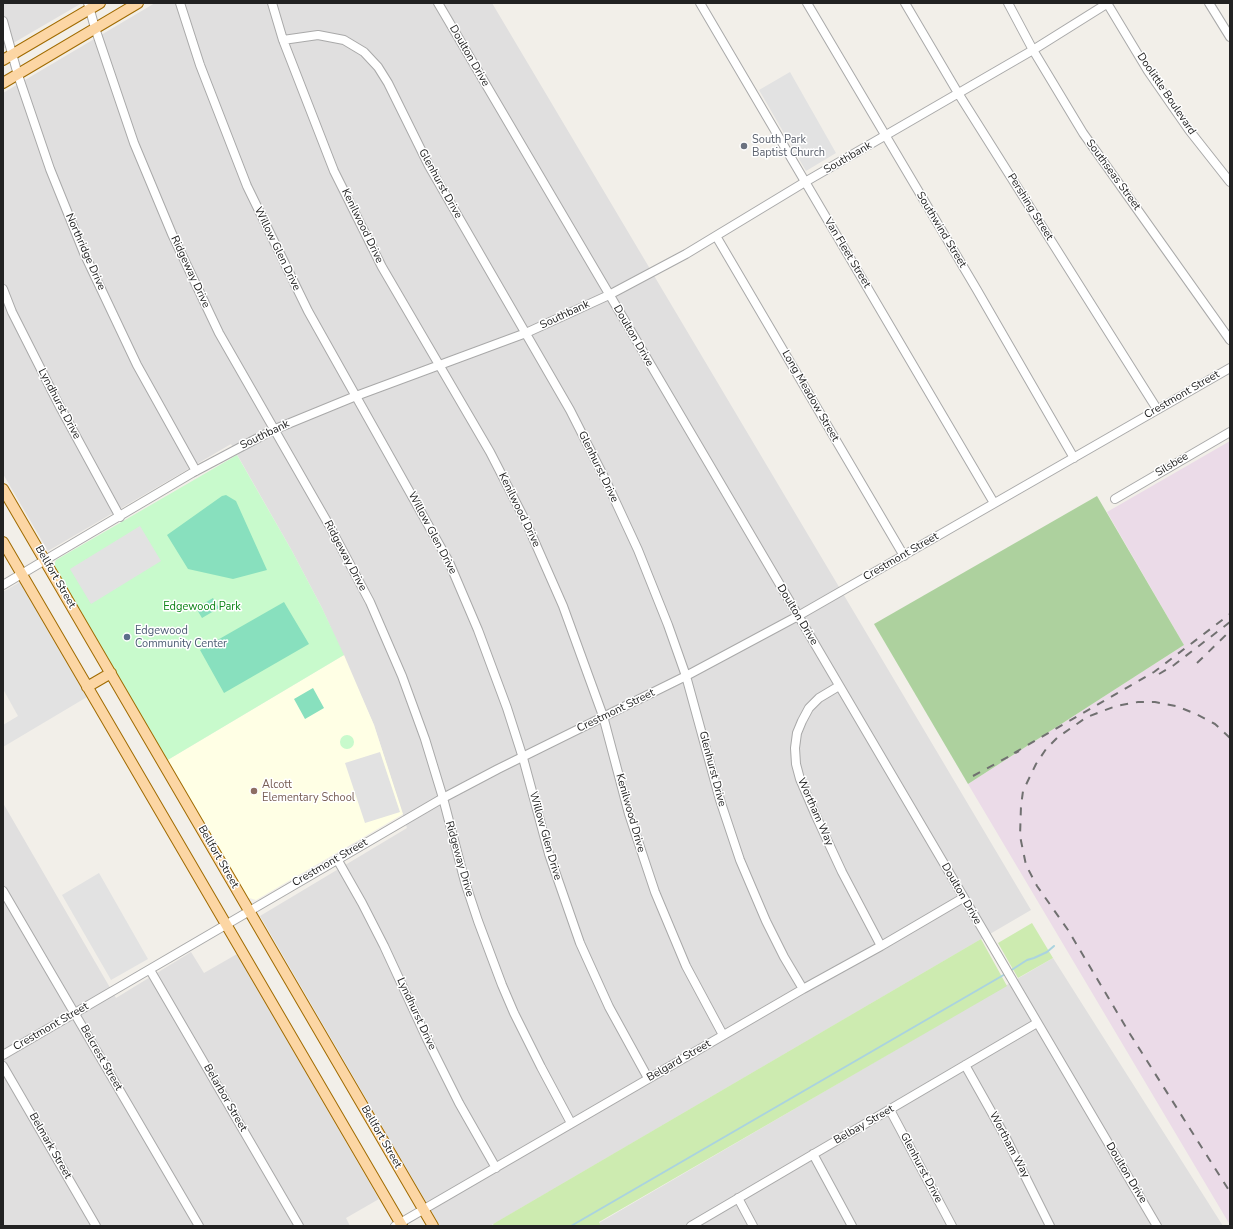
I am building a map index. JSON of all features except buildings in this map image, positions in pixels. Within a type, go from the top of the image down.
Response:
[{"type":"main road","points":[[8,57],[89,6],[100,3]]},
{"type":"main road","points":[[3,83],[138,3]]},
{"type":"main road","name":"Bellfort Street","points":[[3,489],[46,560],[433,1226]]},
{"type":"main road","points":[[3,542],[227,925],[399,1225]]},
{"type":"main road","points":[[87,686],[111,673]]},
{"type":"street","name":"Willow Glen Drive","points":[[180,3],[200,65],[247,186],[308,311],[449,562],[507,708],[523,758],[549,854],[580,943],[609,1007],[648,1078]]},
{"type":"street","name":"Kenilwood Drive","points":[[272,3],[283,40],[334,170],[382,266],[438,365],[490,452],[526,522],[563,606],[603,716],[630,814],[655,892],[686,966],[723,1035]]},
{"type":"street","name":"Doulton Drive","points":[[438,3],[1157,1226]]},
{"type":"street","name":"Van Fleet Street","points":[[700,3],[994,503]]},
{"type":"street","name":"Southwind Street","points":[[808,3],[1074,458]]},
{"type":"street","name":"Pershing Street","points":[[905,3],[958,93],[1158,409]]},
{"type":"street","name":"Southseas Street","points":[[1008,3],[1033,50],[1083,133],[1230,340]]},
{"type":"street","name":"Southbank","points":[[3,585],[196,471],[274,430],[356,396],[526,333],[609,295],[686,254],[805,182],[1033,50],[1107,3]]},
{"type":"street","name":"Doolittle Boulevard","points":[[1107,3],[1148,71],[1189,130],[1230,182]]},
{"type":"street","points":[[1209,3],[1230,37]]},
{"type":"street","name":"Ridgeway Drive","points":[[89,6],[134,144],[172,234],[219,333],[329,525],[370,602],[402,676],[425,739],[443,798],[465,882],[502,985],[527,1039],[571,1123]]},
{"type":"street","name":"Northridge Drive","points":[[3,21],[8,57],[18,75],[50,169],[84,253],[137,365],[196,471]]},
{"type":"street","name":"Glenhurst Drive","points":[[283,40],[318,35],[344,40],[364,52],[378,67],[388,83],[429,166],[570,410],[606,481],[638,550],[668,625],[686,676],[720,800],[737,854],[766,921],[784,957],[803,988]]},
{"type":"street","name":"Long Meadow Street","points":[[716,236],[904,556]]},
{"type":"street","name":"Lyndhurst Drive","points":[[3,289],[12,312],[56,398],[120,517]]},
{"type":"street","name":"Crestmont Street","points":[[3,1055],[443,798],[603,716],[686,676],[798,616],[1230,368]]},
{"type":"street","name":"Silsbee","points":[[1115,499],[1230,432]]},
{"type":"street","name":"Wortham Way","points":[[839,686],[819,698],[809,708],[797,733],[794,748],[796,764],[800,779],[842,872],[881,946]]},
{"type":"street","name":"Lyndhurst Drive","points":[[337,859],[384,946],[455,1096],[496,1168]]},
{"type":"street","name":"Belcrest Street","points":[[3,891],[199,1226]]},
{"type":"street","name":"Belgard Street","points":[[399,1225],[423,1209],[496,1168],[803,988],[881,946],[963,898]]},
{"type":"street","name":"Belarbor Street","points":[[150,970],[299,1226]]},
{"type":"street","name":"Belbay Street","points":[[691,1226],[1037,1023]]},
{"type":"street","name":"Wortham Way","points":[[965,1065],[1006,1138],[1050,1226]]},
{"type":"street","name":"Belmark Street","points":[[3,1066],[96,1226]]},
{"type":"street","name":"Glenhurst Drive","points":[[890,1110],[952,1226]]},
{"type":"street","points":[[813,1154],[852,1226]]},
{"type":"street","points":[[738,1198],[753,1226]]},
{"type":"shaded area","points":[[3,3],[82,3],[3,49]]},
{"type":"shaded area","points":[[155,3],[492,3],[1031,910],[490,1226],[440,1226],[260,916],[407,828],[374,725],[322,608],[292,551],[231,444],[48,551],[3,474],[3,93]]},
{"type":"shaded area","points":[[790,72],[836,153],[806,171],[759,90]]},
{"type":"shaded area","points":[[1230,441],[1230,1225],[968,784],[1184,645],[1107,512]]},
{"type":"shaded area","points":[[140,526],[161,561],[91,604],[70,569]]},
{"type":"shaded area","points":[[20,582],[87,697],[3,747],[3,725],[18,716],[3,689],[3,592]]},
{"type":"shaded area","points":[[344,655],[374,725],[403,814],[256,900],[246,897],[166,761]]},
{"type":"shaded area","points":[[380,752],[400,812],[365,823],[345,763]]},
{"type":"shaded area","points":[[3,803],[116,998],[191,952],[204,973],[237,954],[379,1199],[346,1218],[350,1226],[3,1226]]},
{"type":"shaded area","points":[[99,873],[148,959],[111,980],[62,895]]},
{"type":"shaded area","points":[[1053,958],[1223,1226],[601,1226],[599,1223]]},
{"type":"green space","name":"Edgewood Park","points":[[237,455],[292,551],[322,608],[344,655],[166,761],[54,565],[56,560]]},
{"type":"green space","points":[[226,495],[236,501],[267,570],[233,579],[188,569],[167,535],[222,496]]},
{"type":"green space","points":[[1097,496],[1184,645],[968,784],[874,624]]},
{"type":"green space","points":[[213,598],[219,608],[202,618],[196,608]]},
{"type":"green space","points":[[284,602],[309,644],[224,693],[200,650]]},
{"type":"green space","points":[[313,688],[324,708],[305,719],[294,699]]},
{"type":"green space","points":[[344,735],[350,735],[354,739],[354,745],[350,749],[344,749],[340,745],[340,739]]},
{"type":"green space","points":[[1032,923],[1053,958],[1018,978],[998,943]]},
{"type":"green space","points":[[981,939],[1007,986],[599,1222],[601,1226],[494,1226],[493,1224]]},
{"type":"waterway","points":[[1010,971],[1027,960],[1047,952],[1054,946]]},
{"type":"waterway","points":[[571,1226],[1007,973]]},
{"type":"railway","points":[[1014,753],[1154,672],[1230,614]]},
{"type":"railway","points":[[1159,674],[1174,665],[1230,622]]},
{"type":"railway","points":[[1197,663],[1230,631]]},
{"type":"railway","points":[[1230,738],[1215,724],[1196,714],[1176,706],[1155,702],[1138,702],[1116,706],[1087,717],[1058,737],[1046,749],[1036,764],[1023,791],[1020,836],[1026,865],[1037,886],[1068,930],[1130,1034],[1230,1192]]},
{"type":"railway","points":[[973,776],[1019,751]]},
{"type":"place","name":"South Park Baptist Church","points":[[744,146]]},
{"type":"place","name":"Edgewood Community Center","points":[[127,637]]},
{"type":"place","name":"Alcott Elementary School","points":[[254,791]]}]
